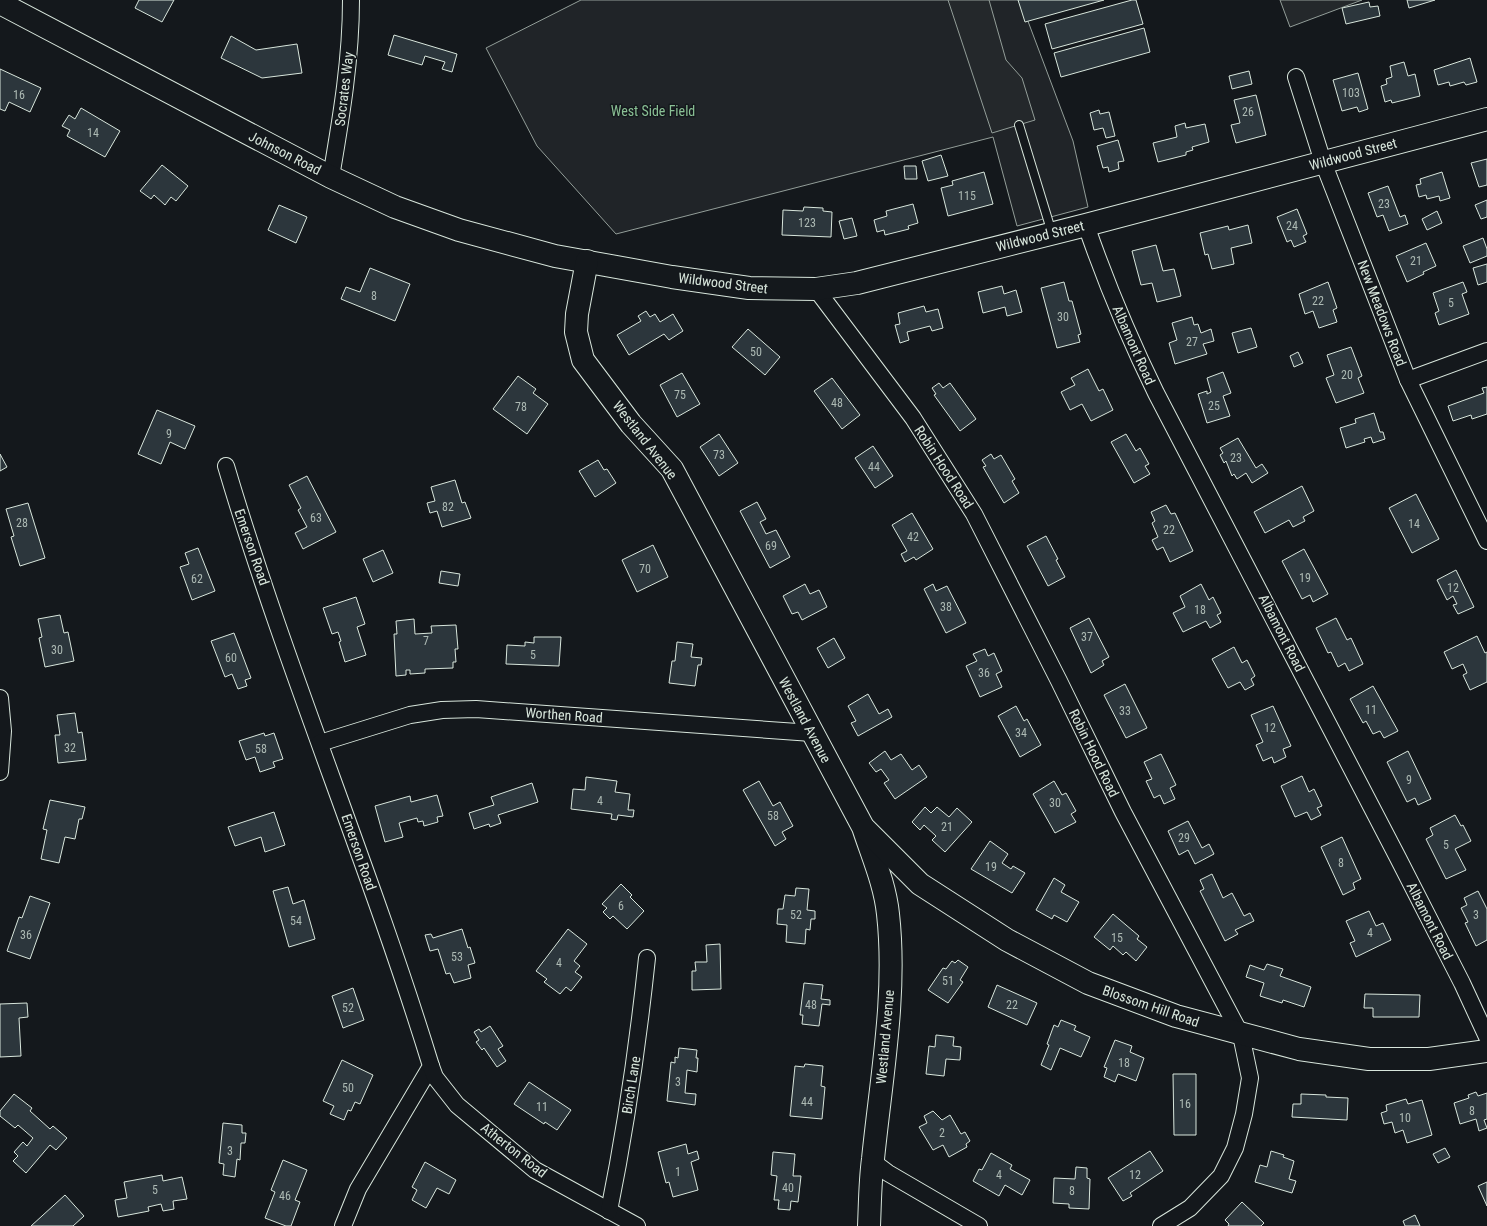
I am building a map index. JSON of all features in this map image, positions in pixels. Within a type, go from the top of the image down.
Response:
[{"type":"street","name":"Socrates Way","points":[[331,177],[346,79],[351,34],[350,0]]},
{"type":"street","name":"Johnson Road","points":[[0,3],[331,177],[395,206],[459,230],[555,256],[587,261]]},
{"type":"street","name":"New Meadows Road","points":[[1296,77],[1323,162],[1408,380],[1487,541]]},
{"type":"street","name":"Wildwood Street","points":[[587,261],[749,288],[816,289],[857,283],[1052,234],[1487,120]]},
{"type":"street","name":"Albamont Road","points":[[1086,225],[1105,280],[1128,337],[1462,983],[1487,1037]]},
{"type":"street","name":"Westland Avenue","points":[[587,261],[577,314],[576,332],[584,360],[631,424],[672,469],[863,826],[881,880],[888,913],[890,964],[886,1044],[872,1161],[869,1226]]},
{"type":"street","name":"Robin Hood Road","points":[[816,289],[913,418],[974,514],[1060,681],[1123,812],[1241,1035],[1250,1078],[1244,1114],[1235,1148],[1221,1176],[1190,1208],[1161,1226]]},
{"type":"street","points":[[1408,380],[1487,351]]},
{"type":"street","name":"Emerson Road","points":[[226,466],[277,622],[410,998],[431,1066]]},
{"type":"street","points":[[0,698],[3,731],[0,772]]},
{"type":"street","name":"Worthen Road","points":[[320,743],[410,715],[442,710],[476,709],[812,733]]},
{"type":"street","name":"Blossom Hill Road","points":[[863,826],[920,884],[1007,940],[1088,983],[1176,1016],[1241,1035],[1299,1049],[1369,1059],[1429,1059],[1487,1051]]},
{"type":"street","name":"Birch Lane","points":[[609,1211],[623,1142],[630,1086],[638,1040],[647,958]]},
{"type":"street","points":[[343,1226],[358,1189],[431,1066]]},
{"type":"street","name":"Atherton Road","points":[[431,1066],[434,1077],[457,1105],[535,1170],[637,1226]]},
{"type":"street","points":[[872,1161],[888,1173],[979,1226]]},
{"type":"lane","points":[[1019,125],[1052,234]]},
{"type":"green space","name":"West Side Field","points":[[581,0],[1020,0],[1073,141],[1088,207],[1017,226],[993,137],[616,234],[537,146],[486,48]]},
{"type":"shaded area","points":[[948,0],[989,0],[1006,60],[1022,78],[1035,120],[992,133]]},
{"type":"shaded area","points":[[1280,0],[1362,0],[1290,27]]},
{"type":"building","points":[[139,0],[174,0],[162,22],[135,8]]},
{"type":"building","points":[[1018,0],[1104,0],[1025,22]]},
{"type":"building","points":[[1136,0],[1143,24],[1052,49],[1045,24]]},
{"type":"building","points":[[1407,0],[1435,0],[1409,8]]},
{"type":"building","points":[[1369,2],[1370,7],[1378,6],[1380,16],[1346,24],[1342,8]]},
{"type":"building","points":[[1144,28],[1150,52],[1061,77],[1054,53]]},
{"type":"building","points":[[394,35],[457,54],[452,72],[442,69],[445,62],[425,56],[422,65],[388,55]]},
{"type":"building","points":[[231,36],[256,50],[297,44],[302,73],[262,78],[221,58]]},
{"type":"building","points":[[1470,58],[1477,82],[1466,85],[1464,82],[1450,86],[1449,82],[1438,85],[1434,70]]},
{"type":"building","points":[[1404,62],[1408,76],[1415,74],[1420,96],[1392,103],[1391,100],[1385,102],[1381,86],[1387,84],[1386,79],[1392,77],[1390,66]]},
{"type":"building","points":[[0,69],[41,88],[30,112],[9,102],[5,111],[0,109]]},
{"type":"building","points":[[1249,71],[1252,84],[1232,89],[1229,76]]},
{"type":"building","points":[[1358,73],[1368,109],[1359,112],[1357,107],[1342,111],[1333,80]]},
{"type":"building","points":[[1256,95],[1266,135],[1236,143],[1231,125],[1240,123],[1234,100]]},
{"type":"building","points":[[81,108],[120,131],[105,157],[67,136],[70,130],[62,126],[69,115],[75,119]]},
{"type":"building","points":[[1099,110],[1100,114],[1109,112],[1115,136],[1106,138],[1103,128],[1094,130],[1090,113]]},
{"type":"building","points":[[1185,123],[1186,128],[1205,124],[1209,142],[1192,147],[1193,150],[1186,152],[1186,155],[1158,162],[1153,143],[1177,137],[1175,126]]},
{"type":"building","points":[[1118,140],[1124,161],[1118,162],[1119,169],[1109,172],[1108,167],[1103,168],[1097,146]]},
{"type":"building","points":[[941,155],[948,176],[928,181],[922,161]]},
{"type":"building","points":[[1487,159],[1487,185],[1479,187],[1471,163]]},
{"type":"building","points":[[162,165],[188,186],[176,201],[171,197],[165,205],[154,195],[151,199],[140,191]]},
{"type":"building","points":[[904,166],[916,166],[917,179],[905,179]]},
{"type":"building","points":[[984,172],[993,204],[948,216],[941,188],[953,185],[952,181]]},
{"type":"building","points":[[1442,172],[1450,198],[1440,201],[1439,196],[1427,199],[1426,195],[1419,197],[1416,185],[1421,184],[1420,179]]},
{"type":"building","points":[[1388,186],[1400,217],[1405,215],[1408,224],[1389,231],[1383,215],[1377,217],[1368,193]]},
{"type":"building","points":[[1487,200],[1487,217],[1481,219],[1475,205]]},
{"type":"building","points":[[913,204],[918,223],[908,226],[909,229],[885,235],[884,230],[877,232],[874,220],[887,216],[886,211]]},
{"type":"building","points":[[279,205],[307,217],[296,243],[268,230]]},
{"type":"building","points":[[804,207],[823,208],[823,211],[832,212],[831,237],[782,235],[783,210],[803,211]]},
{"type":"building","points":[[1297,209],[1307,234],[1303,236],[1306,242],[1294,247],[1291,240],[1287,242],[1277,217]]},
{"type":"building","points":[[1437,211],[1442,223],[1427,230],[1422,219]]},
{"type":"building","points":[[852,218],[857,236],[844,239],[839,221]]},
{"type":"building","points":[[1248,225],[1252,243],[1231,248],[1234,264],[1212,269],[1208,254],[1205,255],[1200,233],[1228,226],[1229,230]]},
{"type":"building","points":[[1483,238],[1487,249],[1487,256],[1470,263],[1463,246]]},
{"type":"building","points":[[1426,243],[1436,266],[1423,272],[1424,274],[1407,282],[1396,256]]},
{"type":"building","points":[[1156,245],[1163,271],[1174,269],[1181,296],[1157,302],[1152,283],[1141,285],[1132,251]]},
{"type":"building","points":[[1487,264],[1487,282],[1478,285],[1473,268]]},
{"type":"building","points":[[370,268],[410,284],[395,321],[341,299],[346,287],[360,292]]},
{"type":"building","points":[[1064,282],[1069,301],[1072,301],[1081,334],[1078,335],[1080,342],[1057,348],[1041,288]]},
{"type":"building","points":[[1328,282],[1337,308],[1333,310],[1337,322],[1319,328],[1313,311],[1305,314],[1299,294]]},
{"type":"building","points":[[1463,282],[1467,292],[1462,294],[1469,314],[1439,325],[1435,313],[1439,311],[1433,293]]},
{"type":"building","points":[[1002,286],[1004,294],[1016,290],[1022,312],[1007,316],[1005,307],[983,313],[978,292]]},
{"type":"building","points":[[924,306],[926,312],[938,309],[943,328],[932,331],[930,326],[907,332],[909,340],[900,343],[895,325],[900,324],[898,313]]},
{"type":"building","points":[[646,311],[650,317],[655,314],[660,322],[673,314],[683,331],[669,340],[664,334],[629,355],[617,335],[641,321],[638,316]]},
{"type":"building","points":[[1192,317],[1194,325],[1198,324],[1201,333],[1211,329],[1214,341],[1203,344],[1207,354],[1175,364],[1169,343],[1177,340],[1172,323]]},
{"type":"building","points":[[1251,328],[1257,347],[1238,353],[1232,333]]},
{"type":"building","points":[[748,329],[780,357],[765,375],[732,347]]},
{"type":"building","points":[[1351,347],[1362,376],[1358,378],[1364,393],[1336,403],[1326,378],[1334,375],[1327,355]]},
{"type":"building","points":[[1298,352],[1303,363],[1294,367],[1290,356]]},
{"type":"building","points":[[1088,369],[1099,391],[1103,389],[1113,410],[1091,421],[1082,404],[1070,410],[1061,392],[1075,385],[1071,378]]},
{"type":"building","points":[[1223,372],[1231,393],[1223,396],[1230,416],[1207,423],[1198,394],[1207,391],[1207,394],[1211,392],[1207,378]]},
{"type":"building","points":[[682,373],[700,404],[677,417],[660,385]]},
{"type":"building","points":[[518,376],[536,389],[533,393],[548,404],[527,434],[493,409]]},
{"type":"building","points":[[832,378],[860,415],[842,429],[814,391]]},
{"type":"building","points":[[939,383],[943,388],[950,383],[976,419],[960,431],[934,395],[936,394],[932,388]]},
{"type":"building","points":[[1487,387],[1487,414],[1472,419],[1471,415],[1453,421],[1448,406],[1484,393],[1482,388]]},
{"type":"building","points":[[157,410],[195,426],[185,449],[170,442],[161,464],[138,454]]},
{"type":"building","points":[[1374,413],[1380,432],[1383,432],[1385,439],[1373,443],[1371,437],[1364,439],[1365,442],[1346,448],[1340,428],[1356,423],[1355,419]]},
{"type":"building","points":[[719,434],[738,463],[719,476],[700,447]]},
{"type":"building","points":[[1126,434],[1136,451],[1140,448],[1149,464],[1145,466],[1150,474],[1134,483],[1111,442]]},
{"type":"building","points":[[1238,438],[1256,468],[1262,464],[1268,473],[1252,483],[1246,473],[1237,479],[1234,474],[1232,476],[1226,461],[1224,463],[1220,455],[1223,453],[1220,448]]},
{"type":"building","points":[[873,446],[893,476],[875,488],[855,458]]},
{"type":"building","points":[[0,454],[7,467],[0,471]]},
{"type":"building","points":[[991,454],[994,459],[1001,455],[1015,479],[1012,481],[1019,493],[1004,503],[983,467],[986,466],[982,460]]},
{"type":"building","points":[[598,460],[604,470],[607,469],[616,483],[595,497],[579,471]]},
{"type":"building","points":[[307,476],[336,532],[303,549],[295,533],[307,527],[298,510],[301,508],[289,485]]},
{"type":"building","points":[[455,480],[462,503],[465,502],[471,518],[442,527],[437,511],[430,513],[427,503],[435,501],[431,487]]},
{"type":"building","points":[[1302,486],[1314,511],[1303,517],[1305,521],[1293,527],[1289,520],[1265,533],[1254,512]]},
{"type":"building","points":[[1416,494],[1439,539],[1412,553],[1389,508]]},
{"type":"building","points":[[757,502],[766,519],[760,522],[766,534],[776,530],[790,557],[770,568],[740,511]]},
{"type":"building","points":[[28,503],[45,558],[20,566],[11,537],[14,536],[6,509]]},
{"type":"building","points":[[1166,505],[1171,514],[1175,513],[1193,551],[1170,562],[1163,547],[1157,550],[1152,540],[1158,537],[1152,523],[1155,521],[1151,512]]},
{"type":"building","points":[[912,513],[933,549],[916,560],[914,557],[905,562],[901,554],[907,551],[892,525]]},
{"type":"building","points":[[1046,536],[1058,559],[1056,560],[1065,577],[1048,586],[1027,546]]},
{"type":"building","points":[[653,545],[668,577],[637,592],[622,560]]},
{"type":"building","points":[[198,548],[215,591],[192,600],[180,567],[189,564],[185,553]]},
{"type":"building","points":[[1304,549],[1328,594],[1313,602],[1310,595],[1302,599],[1282,561]]},
{"type":"building","points":[[383,550],[393,573],[373,582],[363,559]]},
{"type":"building","points":[[1456,570],[1474,607],[1458,614],[1453,605],[1457,604],[1453,596],[1447,600],[1437,580]]},
{"type":"building","points":[[441,571],[460,574],[458,586],[439,583]]},
{"type":"building","points":[[805,584],[810,594],[819,590],[827,607],[802,620],[798,612],[792,614],[783,596]]},
{"type":"building","points":[[933,584],[936,591],[947,586],[966,623],[946,633],[924,589]]},
{"type":"building","points":[[1201,584],[1209,600],[1213,597],[1221,613],[1217,615],[1221,622],[1210,628],[1206,621],[1183,632],[1173,613],[1185,607],[1180,596]]},
{"type":"building","points":[[356,597],[365,624],[357,627],[366,655],[345,662],[339,642],[341,641],[338,632],[332,634],[323,608]]},
{"type":"building","points":[[60,615],[64,633],[68,632],[74,661],[45,667],[39,638],[42,637],[38,619]]},
{"type":"building","points":[[1089,618],[1109,657],[1102,661],[1104,665],[1091,673],[1070,628]]},
{"type":"building","points":[[1336,618],[1347,640],[1351,638],[1363,664],[1349,671],[1345,663],[1338,667],[1331,652],[1328,653],[1316,628]]},
{"type":"building","points":[[414,619],[415,634],[432,633],[431,626],[456,625],[458,649],[455,649],[456,662],[453,662],[453,668],[425,669],[425,673],[410,674],[410,670],[406,670],[406,675],[396,676],[394,634],[397,634],[396,621]]},
{"type":"building","points":[[234,633],[251,678],[245,680],[247,686],[238,689],[232,674],[225,677],[211,641]]},
{"type":"building","points":[[1477,636],[1485,653],[1487,652],[1487,682],[1470,690],[1463,675],[1467,673],[1463,664],[1452,669],[1444,652]]},
{"type":"building","points":[[534,637],[561,637],[559,666],[506,664],[507,645],[525,646],[525,642],[534,643]]},
{"type":"building","points":[[834,638],[845,658],[828,668],[817,648]]},
{"type":"building","points":[[677,642],[693,644],[691,657],[702,658],[701,665],[698,665],[695,686],[669,683],[672,661],[675,661]]},
{"type":"building","points":[[1234,647],[1242,663],[1247,660],[1255,676],[1251,679],[1254,685],[1245,690],[1240,682],[1228,688],[1212,659]]},
{"type":"building","points":[[985,649],[988,656],[994,653],[1002,671],[996,674],[1002,687],[980,697],[966,666],[977,661],[973,654]]},
{"type":"building","points":[[1125,684],[1147,728],[1126,738],[1104,695]]},
{"type":"building","points":[[1373,686],[1398,731],[1384,738],[1380,731],[1373,734],[1366,721],[1363,723],[1350,699]]},
{"type":"building","points":[[868,694],[879,714],[888,709],[892,717],[858,736],[851,723],[856,721],[848,706]]},
{"type":"building","points":[[1016,706],[1024,721],[1027,719],[1041,745],[1020,757],[998,716]]},
{"type":"building","points":[[1273,706],[1291,746],[1283,749],[1286,757],[1274,763],[1272,757],[1263,761],[1256,745],[1263,742],[1251,715]]},
{"type":"building","points":[[75,713],[78,733],[82,732],[86,760],[58,763],[55,735],[60,735],[57,715]]},
{"type":"building","points":[[264,733],[265,736],[274,733],[283,759],[273,762],[275,767],[260,772],[255,757],[246,760],[239,741]]},
{"type":"building","points":[[885,751],[891,760],[901,754],[912,770],[919,765],[927,777],[895,799],[884,783],[889,780],[881,769],[876,772],[869,763]]},
{"type":"building","points":[[1408,751],[1431,799],[1418,805],[1415,798],[1407,802],[1387,762]]},
{"type":"building","points":[[1161,754],[1176,785],[1170,788],[1175,799],[1164,804],[1160,795],[1154,798],[1146,781],[1152,779],[1144,762]]},
{"type":"building","points":[[1302,776],[1309,792],[1314,789],[1322,806],[1317,808],[1321,815],[1311,820],[1307,812],[1295,817],[1281,786]]},
{"type":"building","points":[[586,777],[617,781],[615,792],[630,794],[628,810],[634,810],[633,817],[618,815],[617,820],[611,819],[612,814],[571,809],[573,789],[585,790]]},
{"type":"building","points":[[759,781],[773,806],[780,802],[793,826],[782,832],[786,839],[775,846],[743,790]]},
{"type":"building","points":[[1054,781],[1062,795],[1066,793],[1076,811],[1071,814],[1076,822],[1055,833],[1033,794]]},
{"type":"building","points":[[532,783],[538,802],[498,815],[501,823],[490,827],[489,824],[474,829],[469,813],[494,805],[491,797]]},
{"type":"building","points":[[437,795],[443,816],[437,817],[438,822],[424,826],[423,821],[418,822],[417,818],[399,823],[403,837],[385,842],[375,806],[410,796],[411,802]]},
{"type":"building","points":[[50,800],[85,807],[82,819],[79,819],[75,839],[65,837],[59,863],[41,859],[47,830],[43,829]]},
{"type":"building","points":[[925,807],[931,813],[937,807],[949,817],[957,808],[972,822],[945,852],[932,840],[936,836],[924,825],[920,830],[912,822]]},
{"type":"building","points":[[274,812],[285,845],[265,852],[261,837],[235,846],[228,827]]},
{"type":"building","points":[[1455,815],[1461,826],[1463,825],[1471,841],[1455,849],[1466,870],[1446,879],[1426,839],[1433,835],[1430,828]]},
{"type":"building","points":[[1188,821],[1202,848],[1209,844],[1214,854],[1195,864],[1188,850],[1179,855],[1168,831]]},
{"type":"building","points":[[1342,837],[1361,879],[1353,883],[1355,889],[1343,895],[1321,847]]},
{"type":"building","points":[[990,841],[1008,854],[1002,863],[1011,869],[1013,866],[1025,873],[1012,893],[971,869]]},
{"type":"building","points":[[1212,874],[1223,898],[1232,893],[1244,916],[1250,913],[1254,921],[1235,930],[1238,934],[1225,941],[1200,891],[1204,889],[1200,880]]},
{"type":"building","points":[[1054,878],[1065,885],[1061,892],[1079,902],[1067,922],[1054,915],[1052,919],[1036,910]]},
{"type":"building","points":[[621,884],[632,895],[630,897],[644,911],[627,929],[613,916],[610,919],[603,912],[607,908],[602,904]]},
{"type":"building","points":[[288,887],[293,904],[304,900],[315,939],[289,947],[273,891]]},
{"type":"building","points":[[796,888],[809,889],[807,910],[815,911],[815,919],[811,919],[810,930],[806,929],[805,944],[786,942],[787,925],[777,924],[778,909],[783,909],[785,895],[795,896]]},
{"type":"building","points":[[1478,891],[1487,909],[1487,940],[1476,946],[1465,923],[1468,922],[1461,908],[1467,905],[1464,898]]},
{"type":"building","points":[[30,896],[50,903],[30,959],[7,951],[19,917],[22,918]]},
{"type":"building","points":[[1369,911],[1376,926],[1383,923],[1391,940],[1356,957],[1350,943],[1355,941],[1346,921]]},
{"type":"building","points":[[1113,914],[1139,936],[1137,939],[1147,947],[1136,961],[1126,952],[1123,955],[1113,946],[1110,950],[1094,937]]},
{"type":"building","points":[[462,929],[475,963],[468,965],[471,978],[454,983],[450,973],[446,974],[438,949],[430,951],[425,935],[431,934],[433,938]]},
{"type":"building","points":[[568,929],[587,944],[574,961],[580,966],[575,972],[582,977],[571,991],[566,987],[560,994],[544,982],[547,979],[536,971]]},
{"type":"building","points":[[720,944],[721,989],[692,990],[692,971],[696,971],[695,962],[707,962],[706,945]]},
{"type":"building","points":[[958,960],[968,967],[960,980],[963,982],[948,1003],[928,990],[943,968],[946,969],[952,961],[955,963]]},
{"type":"building","points":[[1267,964],[1283,969],[1280,976],[1311,987],[1304,1007],[1283,1000],[1282,1003],[1260,996],[1264,983],[1246,977],[1250,965],[1264,970]]},
{"type":"building","points":[[804,983],[823,985],[821,999],[830,1000],[830,1005],[822,1004],[819,1026],[802,1024],[803,1015],[800,1015]]},
{"type":"building","points":[[997,985],[1037,1003],[1027,1025],[988,1007]]},
{"type":"building","points":[[353,988],[364,1020],[343,1028],[332,996]]},
{"type":"building","points":[[1365,994],[1420,995],[1419,1017],[1373,1017],[1373,1008],[1364,1008]]},
{"type":"building","points":[[27,1003],[28,1017],[19,1018],[21,1056],[0,1057],[0,1004]]},
{"type":"building","points":[[1061,1020],[1076,1026],[1074,1030],[1090,1037],[1081,1057],[1060,1048],[1051,1070],[1041,1065],[1049,1045],[1047,1044],[1054,1025],[1058,1027]]},
{"type":"building","points":[[490,1026],[503,1046],[498,1049],[506,1061],[497,1067],[484,1048],[482,1050],[476,1042],[479,1040],[474,1032],[479,1029],[481,1032]]},
{"type":"building","points":[[936,1035],[954,1037],[953,1046],[961,1047],[960,1060],[946,1059],[944,1076],[926,1074],[929,1046],[935,1047]]},
{"type":"building","points":[[1115,1040],[1132,1046],[1130,1052],[1144,1058],[1136,1081],[1118,1074],[1115,1082],[1104,1077],[1107,1068],[1104,1067]]},
{"type":"building","points":[[679,1048],[697,1050],[697,1072],[687,1070],[685,1093],[696,1094],[695,1105],[667,1101],[671,1062],[675,1063],[675,1057],[678,1058]]},
{"type":"building","points":[[342,1060],[373,1075],[360,1104],[355,1102],[351,1111],[348,1110],[344,1120],[330,1114],[334,1106],[323,1101]]},
{"type":"building","points":[[805,1064],[823,1066],[821,1086],[825,1087],[822,1119],[790,1116],[795,1066],[804,1067]]},
{"type":"building","points":[[1173,1074],[1196,1074],[1196,1135],[1174,1135]]},
{"type":"building","points":[[529,1082],[571,1110],[557,1130],[545,1122],[544,1124],[514,1104]]},
{"type":"building","points":[[1476,1092],[1478,1096],[1487,1093],[1487,1119],[1484,1120],[1487,1128],[1479,1131],[1476,1119],[1460,1124],[1454,1103],[1469,1098],[1468,1095]]},
{"type":"building","points":[[14,1094],[32,1108],[30,1111],[50,1129],[53,1126],[67,1138],[56,1150],[50,1145],[26,1173],[13,1161],[18,1156],[14,1152],[23,1142],[27,1146],[33,1138],[18,1125],[15,1128],[0,1116],[0,1111]]},
{"type":"building","points":[[1301,1094],[1348,1098],[1347,1120],[1292,1117],[1293,1104],[1301,1104]]},
{"type":"building","points":[[1406,1099],[1408,1104],[1422,1100],[1432,1135],[1407,1143],[1403,1130],[1395,1133],[1392,1122],[1384,1124],[1381,1113],[1387,1111],[1386,1105]]},
{"type":"building","points":[[933,1111],[942,1120],[950,1115],[961,1134],[965,1132],[970,1141],[966,1144],[967,1147],[949,1157],[943,1145],[933,1150],[919,1127],[927,1123],[924,1116]]},
{"type":"building","points":[[223,1123],[242,1125],[242,1133],[246,1133],[245,1143],[241,1143],[240,1160],[237,1159],[235,1177],[223,1175],[224,1164],[219,1163]]},
{"type":"building","points":[[686,1144],[688,1154],[697,1151],[699,1159],[691,1162],[698,1190],[673,1197],[669,1182],[666,1183],[658,1152]]},
{"type":"building","points":[[1445,1148],[1450,1157],[1438,1163],[1433,1154]]},
{"type":"building","points":[[1150,1151],[1163,1171],[1130,1193],[1132,1196],[1123,1201],[1108,1178]]},
{"type":"building","points":[[1271,1151],[1284,1155],[1283,1157],[1294,1161],[1289,1179],[1296,1181],[1292,1193],[1255,1182],[1260,1165],[1267,1167]]},
{"type":"building","points":[[773,1152],[795,1154],[793,1176],[801,1176],[798,1202],[791,1201],[790,1210],[778,1209],[779,1200],[774,1200],[777,1176],[771,1175]]},
{"type":"building","points":[[991,1153],[1012,1165],[1010,1169],[1030,1180],[1022,1195],[1005,1185],[999,1196],[973,1181],[979,1169],[982,1170]]},
{"type":"building","points":[[283,1160],[307,1170],[295,1200],[300,1202],[291,1226],[286,1226],[265,1218],[275,1192],[271,1190]]},
{"type":"building","points":[[425,1162],[456,1180],[449,1194],[437,1188],[426,1208],[412,1200],[417,1190],[412,1187]]},
{"type":"building","points":[[1076,1167],[1087,1168],[1087,1178],[1090,1179],[1089,1209],[1069,1208],[1069,1204],[1053,1203],[1054,1178],[1075,1179]]},
{"type":"building","points":[[162,1175],[163,1181],[182,1177],[187,1199],[173,1201],[174,1209],[163,1211],[161,1204],[148,1207],[149,1211],[118,1217],[115,1200],[127,1198],[124,1182]]},
{"type":"building","points":[[1487,1182],[1487,1206],[1478,1186]]},
{"type":"building","points":[[65,1195],[84,1216],[73,1226],[31,1226]]},
{"type":"building","points":[[1242,1202],[1264,1223],[1261,1226],[1228,1226],[1229,1224],[1225,1220]]},
{"type":"building","points":[[1415,1215],[1420,1226],[1405,1226],[1403,1221]]}]
